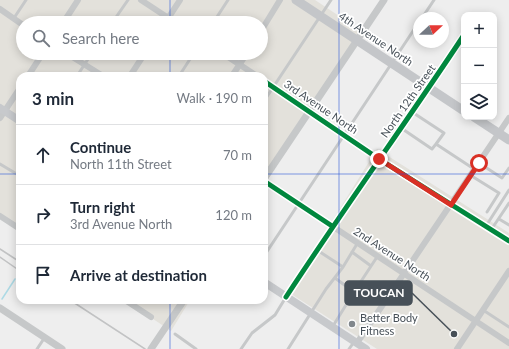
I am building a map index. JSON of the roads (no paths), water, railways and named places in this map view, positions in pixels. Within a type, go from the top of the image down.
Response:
[{"type":"main road","name":"4th Avenue North","points":[[296,0],[461,109]]},
{"type":"main road","points":[[1,112],[16,119]]},
{"type":"main road","points":[[479,120],[509,140]]},
{"type":"main road","points":[[268,285],[366,349]]},
{"type":"street","points":[[68,16],[78,0]]},
{"type":"street","points":[[141,0],[161,16]]},
{"type":"street","points":[[169,16],[180,0]]},
{"type":"street","points":[[268,20],[280,0]]},
{"type":"street","points":[[268,174],[384,0]]},
{"type":"street","points":[[0,9],[14,18]]},
{"type":"street","name":"North 12th Street","points":[[286,297],[332,226],[429,89],[461,40]]},
{"type":"street","points":[[31,72],[38,60]]},
{"type":"street","points":[[78,60],[97,72]]},
{"type":"street","points":[[133,72],[140,60]]},
{"type":"street","points":[[233,60],[251,72]]},
{"type":"street","points":[[235,72],[243,60]]},
{"type":"street","name":"3rd Avenue North","points":[[268,84],[379,159],[509,241]]},
{"type":"street","points":[[1,112],[16,93]]},
{"type":"street","points":[[356,342],[404,274],[509,118]]},
{"type":"street","name":"2nd Avenue North","points":[[268,183],[357,244],[509,343]]},
{"type":"street","points":[[0,216],[16,226]]},
{"type":"street","points":[[457,349],[509,271]]},
{"type":"street","points":[[131,304],[151,317]]},
{"type":"street","points":[[152,347],[181,304]]},
{"type":"street","points":[[0,308],[62,349]]},
{"type":"lane","points":[[14,18],[26,0]]},
{"type":"lane","points":[[117,16],[128,0]]},
{"type":"lane","points":[[218,16],[228,0]]},
{"type":"lane","points":[[268,95],[331,0]]},
{"type":"lane","points":[[426,12],[434,0]]},
{"type":"lane","points":[[268,250],[390,63],[413,30]]},
{"type":"lane","points":[[80,72],[88,60]]},
{"type":"lane","points":[[182,72],[189,60]]},
{"type":"lane","points":[[401,128],[432,150],[444,133],[412,112]]},
{"type":"lane","points":[[436,144],[474,169]]},
{"type":"lane","points":[[479,163],[502,178],[509,168]]},
{"type":"lane","points":[[0,164],[16,174]]},
{"type":"lane","points":[[470,175],[499,193],[487,212]]},
{"type":"lane","points":[[488,228],[509,190]]},
{"type":"lane","points":[[488,228],[499,219],[509,203]]},
{"type":"lane","points":[[499,219],[509,225]]},
{"type":"lane","points":[[288,349],[312,314],[314,307],[343,267],[357,244]]},
{"type":"lane","points":[[316,250],[343,267]]},
{"type":"lane","points":[[352,252],[371,266]]},
{"type":"lane","points":[[332,327],[378,257]]},
{"type":"lane","points":[[335,278],[354,292]]},
{"type":"lane","points":[[241,349],[252,333],[275,315],[286,297]]},
{"type":"lane","points":[[483,310],[509,327]]},
{"type":"lane","points":[[175,334],[196,349]]},
{"type":"lane","points":[[37,349],[45,337]]},
{"type":"lane","points":[[349,349],[356,342]]},
{"type":"waterway","points":[[2,299],[15,279]]},
{"type":"railway","points":[[0,249],[16,259]]},
{"type":"railway","points":[[0,257],[16,268]]},
{"type":"railway","points":[[76,304],[145,349]]},
{"type":"place","name":"Better Body Fitness","points":[[352,324]]},
{"type":"place","name":"TOUCAN","points":[[454,334]]}]
